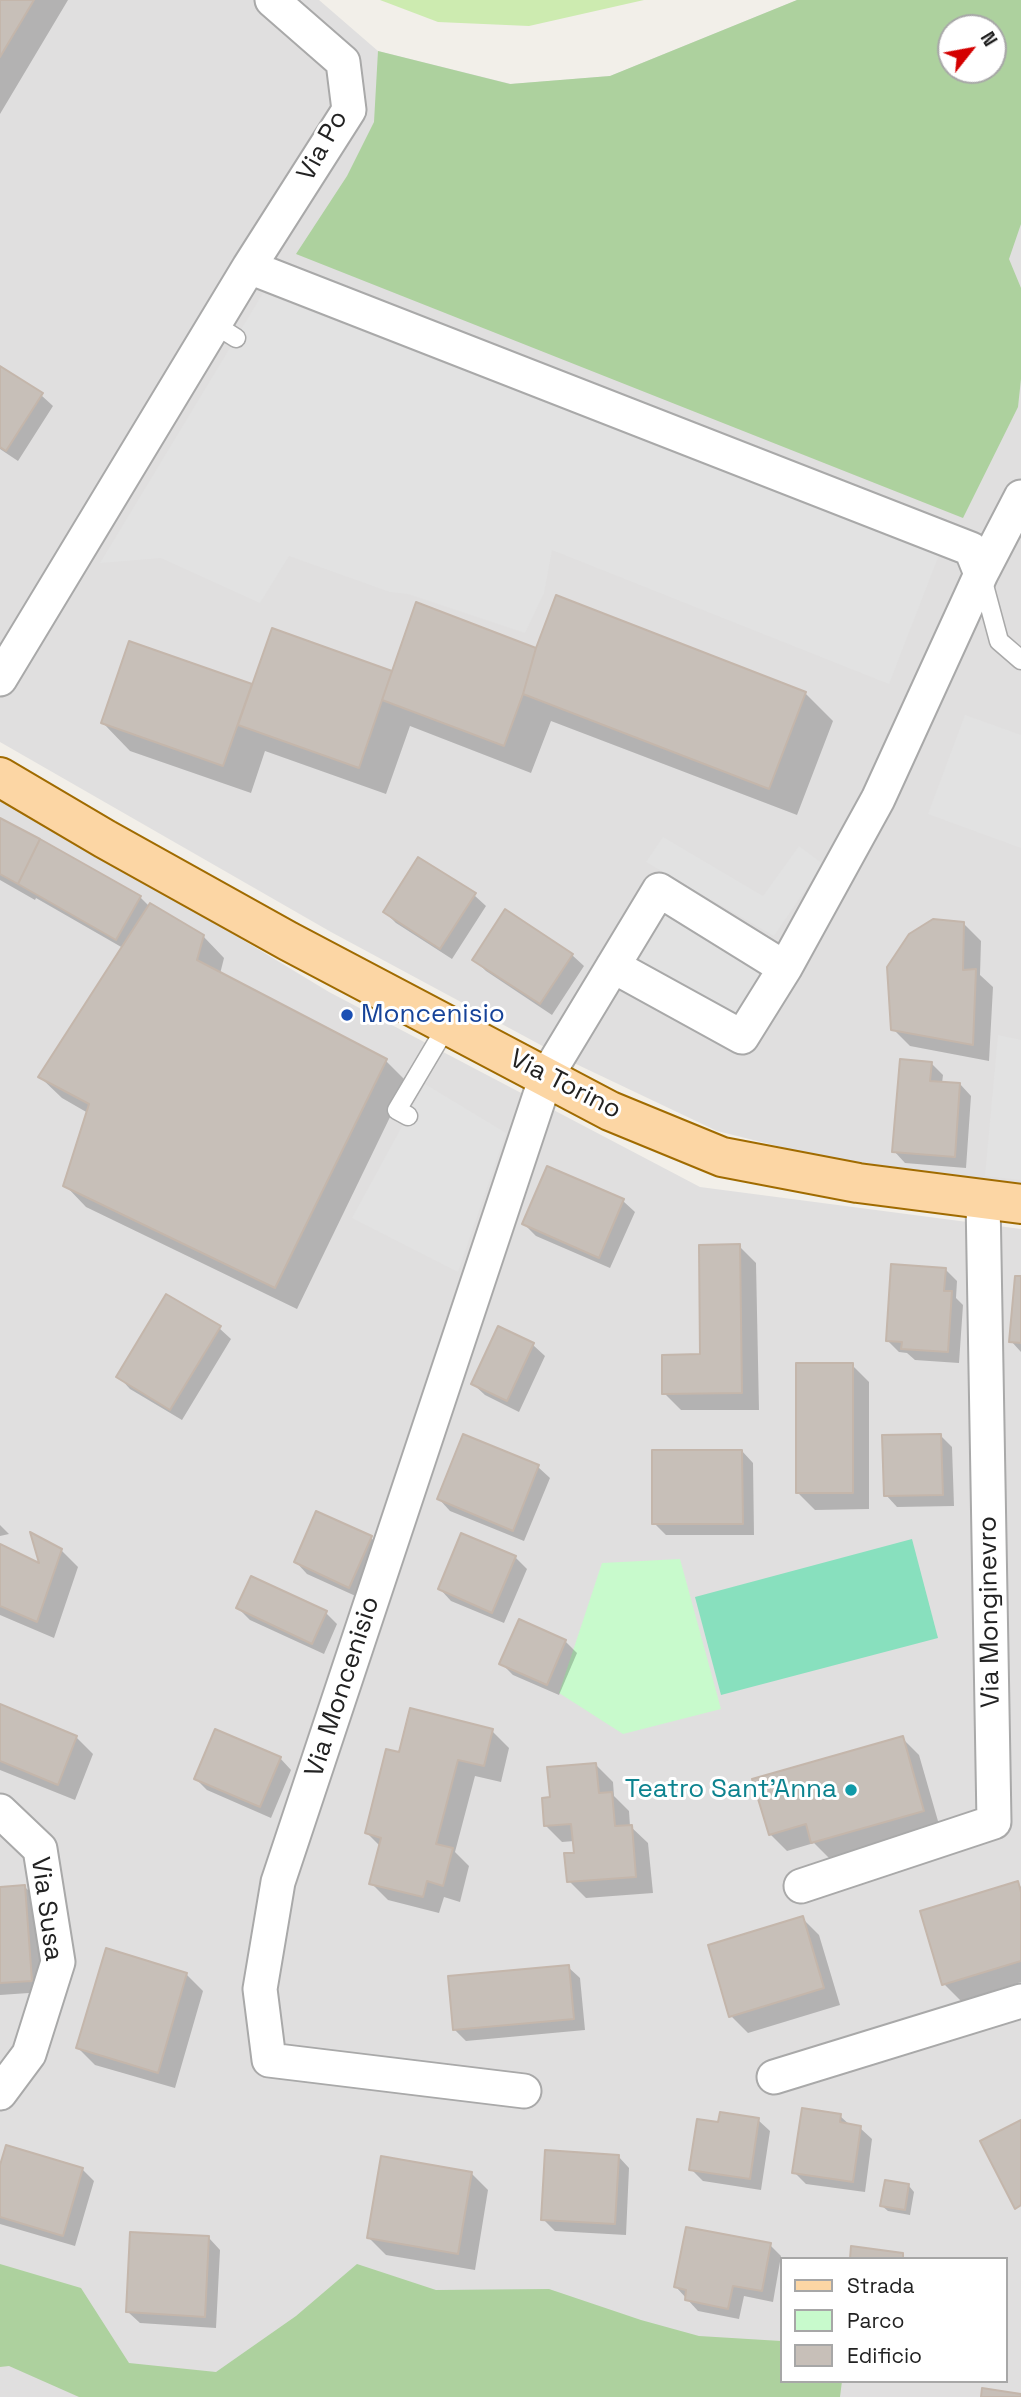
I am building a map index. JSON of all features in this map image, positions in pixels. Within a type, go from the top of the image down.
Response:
[{"type":"main road","name":"Via Torino","points":[[0,777],[276,934],[610,1111],[722,1157],[858,1183],[1021,1204]]},
{"type":"street","name":"Via Po","points":[[0,679],[225,331],[249,267],[349,110],[342,62],[272,0]]},
{"type":"street","points":[[249,267],[971,549],[981,575]]},
{"type":"street","points":[[613,966],[742,1038],[788,962],[878,799],[981,575],[1021,497]]},
{"type":"street","points":[[546,1077],[659,890],[788,962]]},
{"type":"street","name":"Via Moncenisio","points":[[524,2091],[269,2060],[260,1989],[278,1882],[546,1077]]},
{"type":"street","name":"Via Monginevro","points":[[801,1886],[994,1822],[983,1199]]},
{"type":"street","name":"Via Susa","points":[[0,1811],[40,1849],[58,1962],[29,2054],[0,2094]]},
{"type":"street","points":[[774,2077],[1021,2001]]},
{"type":"lane","points":[[981,575],[999,641],[1021,660]]},
{"type":"lane","points":[[742,918],[738,925],[788,962]]},
{"type":"lane","points":[[408,1116],[397,1110],[448,1024]]},
{"type":"shaded area","points":[[0,0],[319,0],[378,51],[511,84],[610,76],[797,0],[1021,0],[1021,1190],[882,1172],[717,1131],[576,1064],[331,932],[0,742]]},
{"type":"shaded area","points":[[263,293],[939,555],[889,684],[552,550],[544,593],[525,633],[408,594],[390,592],[289,556],[260,603],[161,558],[100,563]]},
{"type":"shaded area","points":[[965,715],[1021,735],[1021,848],[928,814]]},
{"type":"shaded area","points":[[0,793],[329,992],[700,1187],[1021,1229],[1021,2397],[0,2397]]},
{"type":"shaded area","points":[[663,837],[763,896],[799,846],[823,864],[774,936],[646,862]]},
{"type":"shaded area","points":[[659,890],[785,968],[742,1037],[613,966]]},
{"type":"shaded area","points":[[998,1035],[1021,1040],[1021,1180],[985,1176]]},
{"type":"shaded area","points":[[425,1084],[506,1133],[458,1272],[352,1218]]},
{"type":"green space","points":[[380,0],[644,0],[529,26],[438,22]]},
{"type":"green space","points":[[797,0],[1021,0],[1021,224],[1009,259],[1021,288],[1021,379],[1018,407],[963,518],[296,254],[347,176],[374,122],[378,51],[510,84],[610,76]]},
{"type":"green space","points":[[912,1539],[938,1638],[721,1695],[695,1597]]},
{"type":"green space","points":[[680,1559],[721,1709],[623,1734],[559,1693],[602,1563]]},
{"type":"green space","points":[[0,2264],[81,2288],[129,2363],[216,2372],[296,2316],[357,2264],[436,2290],[549,2289],[699,2336],[780,2341],[780,2383],[842,2383],[840,2397],[79,2397],[9,2366],[0,2367]]},
{"type":"building","points":[[0,0],[34,0],[0,57]]},
{"type":"building","points":[[0,366],[43,393],[6,451],[0,447]]},
{"type":"building","points":[[556,595],[806,692],[769,789],[523,694],[536,648]]},
{"type":"building","points":[[416,602],[536,648],[504,746],[382,700]]},
{"type":"building","points":[[272,628],[392,671],[359,768],[238,725]]},
{"type":"building","points":[[129,641],[252,684],[223,766],[101,723]]},
{"type":"building","points":[[0,818],[40,839],[18,884],[0,874]]},
{"type":"building","points":[[40,839],[141,896],[116,940],[18,884]]},
{"type":"building","points":[[418,857],[476,893],[440,949],[383,912]]},
{"type":"building","points":[[150,903],[204,935],[197,960],[387,1059],[275,1288],[63,1186],[89,1104],[38,1077]]},
{"type":"building","points":[[505,909],[573,954],[540,1004],[472,960]]},
{"type":"building","points":[[933,919],[964,922],[963,970],[976,969],[973,1045],[891,1030],[887,967],[909,934]]},
{"type":"building","points":[[900,1059],[932,1062],[930,1081],[960,1083],[955,1157],[892,1152]]},
{"type":"building","points":[[547,1166],[624,1199],[599,1258],[522,1224]]},
{"type":"building","points":[[740,1244],[742,1393],[662,1394],[662,1355],[700,1354],[699,1245]]},
{"type":"building","points":[[891,1264],[946,1268],[944,1291],[952,1291],[948,1352],[901,1349],[902,1342],[886,1341]]},
{"type":"building","points":[[1015,1276],[1021,1276],[1021,1343],[1009,1342]]},
{"type":"building","points":[[166,1294],[221,1326],[170,1410],[116,1377]]},
{"type":"building","points":[[498,1326],[534,1343],[507,1401],[471,1384]]},
{"type":"building","points":[[796,1363],[853,1363],[853,1493],[796,1493]]},
{"type":"building","points":[[463,1434],[539,1465],[513,1531],[437,1499]]},
{"type":"building","points":[[941,1434],[943,1495],[884,1496],[882,1435]]},
{"type":"building","points":[[652,1450],[742,1450],[743,1524],[652,1524]]},
{"type":"building","points":[[316,1511],[372,1536],[349,1588],[294,1562]]},
{"type":"building","points":[[30,1532],[62,1549],[37,1622],[0,1606],[0,1544],[39,1563]]},
{"type":"building","points":[[461,1533],[516,1556],[492,1613],[438,1589]]},
{"type":"building","points":[[251,1576],[327,1611],[312,1644],[236,1608]]},
{"type":"building","points":[[519,1619],[566,1640],[547,1685],[499,1664]]},
{"type":"building","points":[[0,1704],[77,1736],[58,1785],[0,1761]]},
{"type":"building","points":[[410,1708],[493,1729],[484,1766],[458,1760],[436,1844],[453,1848],[443,1886],[427,1881],[423,1897],[369,1884],[381,1838],[365,1833],[386,1749],[399,1752]]},
{"type":"building","points":[[215,1729],[281,1757],[260,1807],[194,1779]]},
{"type":"building","points":[[903,1736],[924,1811],[811,1843],[806,1824],[769,1835],[752,1779]]},
{"type":"building","points":[[596,1763],[599,1793],[612,1792],[615,1826],[632,1825],[636,1877],[567,1882],[564,1853],[574,1853],[571,1824],[544,1826],[542,1798],[550,1797],[547,1767]]},
{"type":"building","points":[[1018,1881],[1021,1892],[1021,1961],[942,1985],[920,1911]]},
{"type":"building","points":[[25,1885],[32,1981],[0,1983],[0,1887]]},
{"type":"building","points":[[803,1916],[824,1988],[729,2017],[708,1945]]},
{"type":"building","points":[[106,1948],[187,1973],[158,2073],[76,2048]]},
{"type":"building","points":[[569,1965],[574,2019],[453,2030],[448,1976]]},
{"type":"building","points":[[802,2108],[841,2114],[840,2122],[861,2126],[853,2182],[792,2173]]},
{"type":"building","points":[[720,2112],[759,2118],[750,2179],[689,2170],[697,2119],[718,2122]]},
{"type":"building","points":[[1021,2120],[1021,2205],[1015,2209],[980,2141]]},
{"type":"building","points":[[6,2145],[83,2168],[63,2236],[0,2217],[0,2165]]},
{"type":"building","points":[[545,2150],[619,2155],[615,2224],[541,2220]]},
{"type":"building","points":[[381,2156],[472,2172],[458,2254],[367,2238]]},
{"type":"building","points":[[885,2180],[909,2184],[905,2210],[880,2206]]},
{"type":"building","points":[[686,2227],[771,2243],[762,2291],[733,2286],[728,2309],[685,2300],[686,2290],[674,2287]]},
{"type":"building","points":[[130,2232],[209,2236],[205,2317],[126,2312]]},
{"type":"building","points":[[851,2246],[903,2253],[903,2257],[850,2257]]},
{"type":"building","points":[[982,2388],[1021,2394],[1021,2397],[981,2397]]},
{"type":"place","name":"Moncenisio","points":[[347,1015]]},
{"type":"place","name":"Teatro Sant'Anna","points":[[851,1790]]}]
